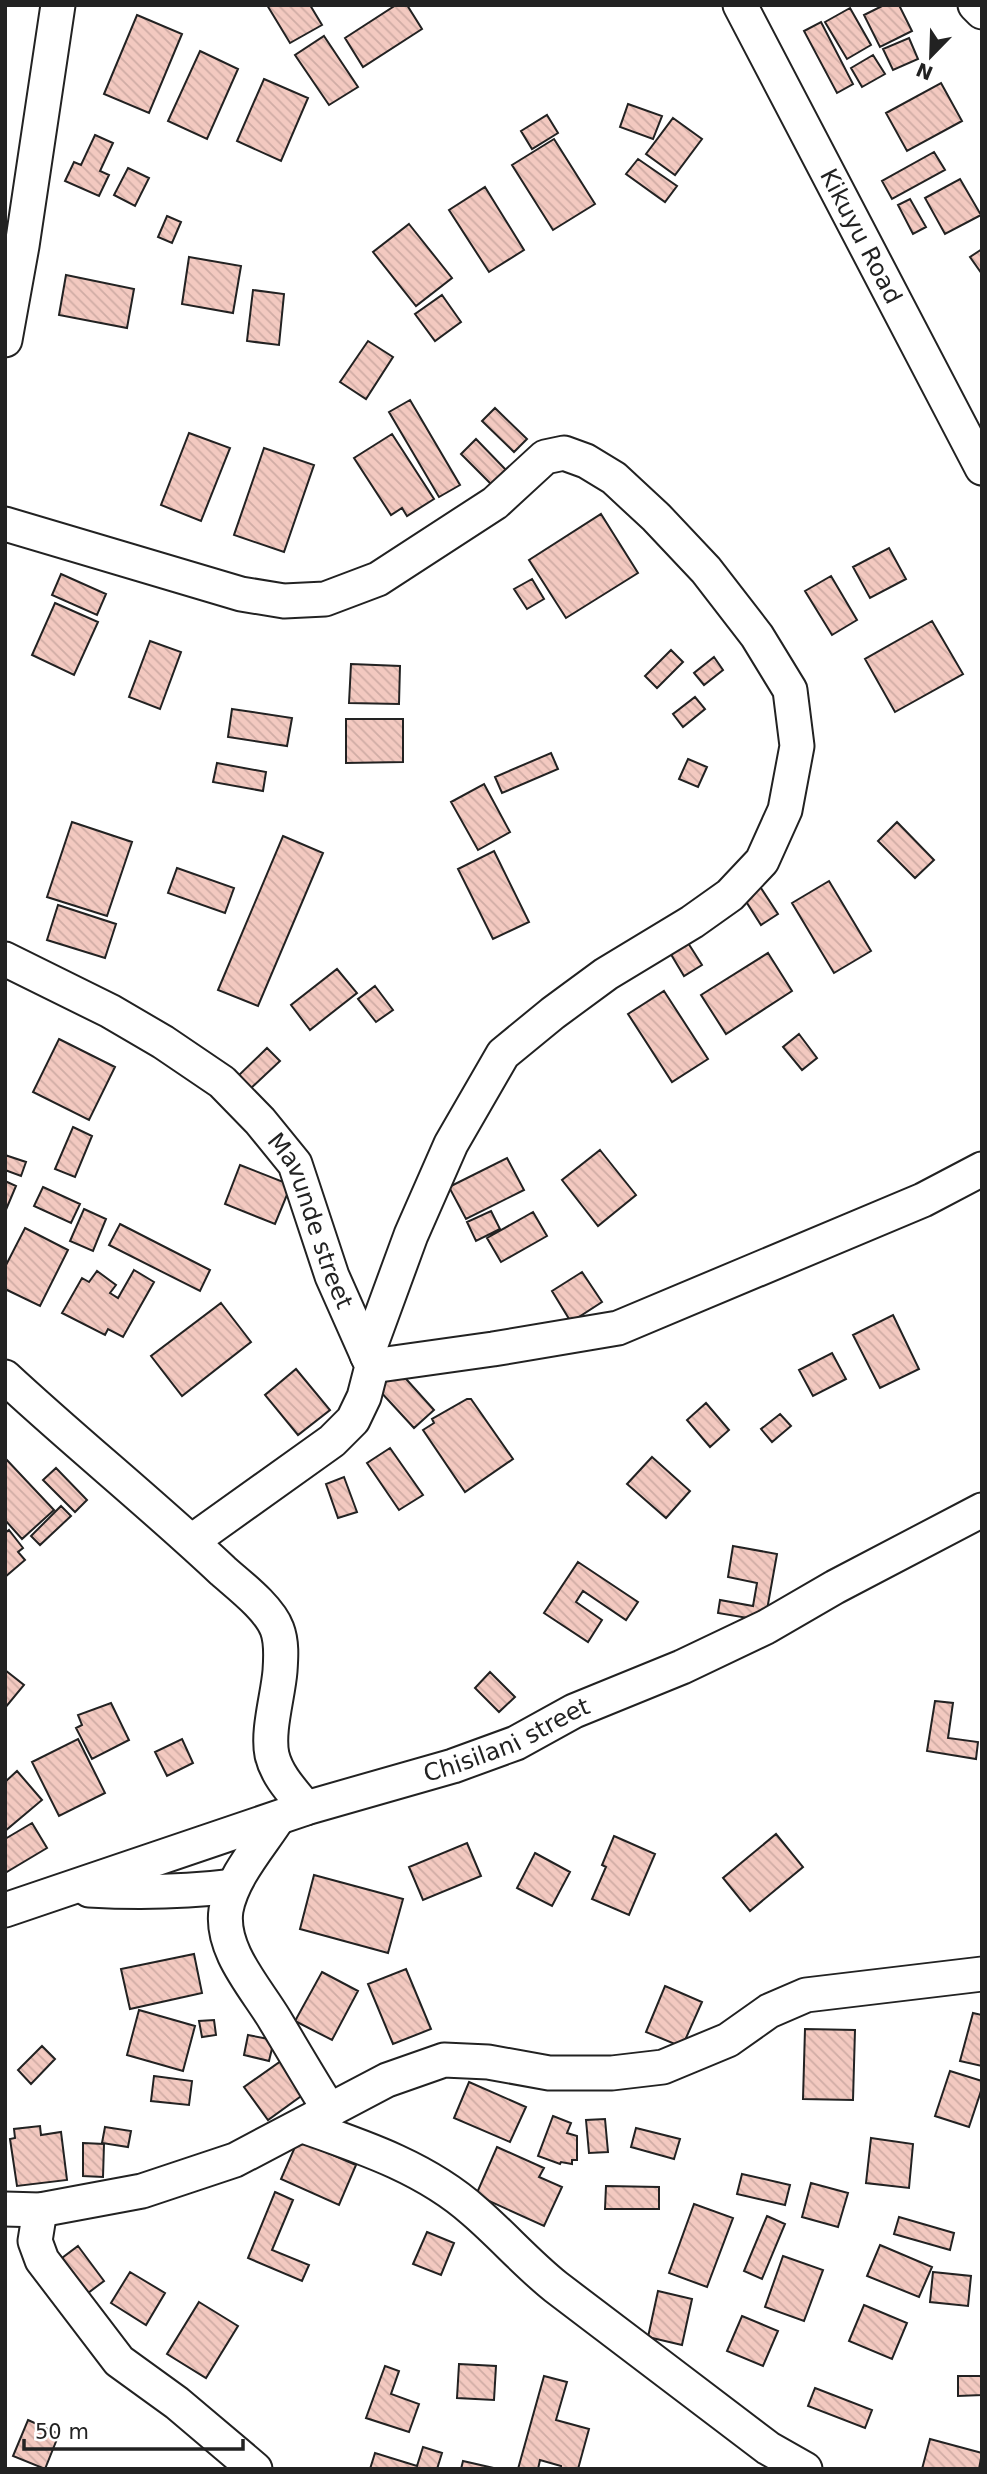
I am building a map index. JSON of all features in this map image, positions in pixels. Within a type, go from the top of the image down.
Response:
[{"type":"street","points":[[5,340],[22,246],[58,5]]},
{"type":"street","name":"Kikuyu Road","points":[[740,5],[973,436],[982,468]]},
{"type":"street","points":[[975,5],[982,12]]},
{"type":"street","points":[[5,524],[241,594],[284,601],[325,599],[378,579],[495,503],[545,457],[564,453],[586,461],[614,478],[656,517],[706,570],[749,625],[790,690],[797,746],[785,810],[762,861],[730,895],[692,922],[606,974],[503,1054],[451,1144],[411,1235],[369,1360],[364,1397],[353,1420],[339,1434],[192,1541]]},
{"type":"street","name":"Mavunde street","points":[[5,959],[110,1011],[163,1042],[222,1082],[260,1121],[295,1164],[332,1276],[369,1360]]},
{"type":"street","points":[[369,1360],[493,1349],[618,1328],[923,1200],[982,1169]]},
{"type":"street","points":[[5,1377],[70,1437],[192,1541],[258,1603],[277,1628],[281,1650],[271,1740],[272,1755],[289,1788],[292,1813],[233,1886],[226,1909],[225,1926],[233,1950],[248,1979],[273,2017],[317,2119],[424,2175],[473,2210],[509,2246],[564,2293],[768,2448],[805,2469]]},
{"type":"street","name":"Chisilani street","points":[[5,1910],[292,1813],[453,1766],[516,1743],[574,1711],[682,1667],[766,1628],[835,1587],[982,1510]]},
{"type":"street","points":[[71,1888],[146,1894],[233,1886]]},
{"type":"street","points":[[5,2209],[40,2210],[142,2191],[235,2160],[387,2080],[443,2060],[488,2062],[549,2073],[612,2073],[663,2067],[728,2040],[769,2011],[806,1995],[982,1973]]},
{"type":"street","points":[[40,2210],[35,2241],[42,2259],[119,2361],[177,2403],[255,2469]]},
{"type":"building","points":[[267,5],[310,5],[322,25],[290,43]]},
{"type":"building","points":[[396,5],[407,5],[422,29],[363,67],[345,38]]},
{"type":"building","points":[[884,5],[899,5],[912,31],[880,47],[864,15]]},
{"type":"building","points":[[850,8],[871,45],[847,59],[825,22]]},
{"type":"building","points":[[137,15],[182,34],[149,113],[104,94]]},
{"type":"building","points":[[821,22],[853,84],[837,93],[804,31]]},
{"type":"building","points":[[324,36],[358,87],[329,105],[295,55]]},
{"type":"building","points":[[909,38],[918,59],[893,70],[883,49]]},
{"type":"building","points":[[200,51],[238,69],[207,139],[168,121]]},
{"type":"building","points":[[873,55],[885,74],[862,87],[851,68]]},
{"type":"building","points":[[264,79],[308,98],[281,161],[237,141]]},
{"type":"building","points":[[941,83],[962,121],[907,151],[886,113]]},
{"type":"building","points":[[628,104],[662,116],[653,139],[620,127]]},
{"type":"building","points":[[547,115],[558,133],[532,149],[521,131]]},
{"type":"building","points":[[673,118],[702,139],[675,175],[646,154]]},
{"type":"building","points":[[95,135],[113,143],[100,171],[109,175],[99,196],[65,181],[74,162],[81,165]]},
{"type":"building","points":[[554,139],[595,204],[553,230],[512,165]]},
{"type":"building","points":[[934,152],[945,170],[892,199],[882,181]]},
{"type":"building","points":[[638,159],[677,186],[665,202],[626,174]]},
{"type":"building","points":[[128,168],[149,178],[135,206],[114,195]]},
{"type":"building","points":[[960,179],[981,215],[945,234],[925,198]]},
{"type":"building","points":[[485,187],[524,250],[489,272],[449,210]]},
{"type":"building","points":[[910,199],[926,227],[913,234],[898,205]]},
{"type":"building","points":[[167,216],[181,222],[172,243],[158,237]]},
{"type":"building","points":[[409,224],[452,278],[416,306],[373,252]]},
{"type":"building","points":[[982,249],[982,274],[970,257]]},
{"type":"building","points":[[189,257],[241,266],[233,313],[182,304]]},
{"type":"building","points":[[66,275],[134,289],[127,328],[59,315]]},
{"type":"building","points":[[253,290],[284,294],[279,345],[247,341]]},
{"type":"building","points":[[442,295],[461,322],[435,341],[415,314]]},
{"type":"building","points":[[368,341],[393,357],[366,399],[340,382]]},
{"type":"building","points":[[410,400],[460,485],[439,497],[389,412]]},
{"type":"building","points":[[495,408],[527,439],[514,452],[482,421]]},
{"type":"building","points":[[189,433],[230,448],[201,521],[161,505]]},
{"type":"building","points":[[392,434],[434,499],[407,516],[402,508],[391,515],[354,458]]},
{"type":"building","points":[[476,439],[506,470],[491,484],[461,454]]},
{"type":"building","points":[[264,448],[314,465],[284,552],[234,535]]},
{"type":"building","points":[[601,514],[638,573],[566,618],[529,560]]},
{"type":"building","points":[[889,548],[906,579],[870,598],[853,567]]},
{"type":"building","points":[[61,574],[106,594],[97,615],[52,595]]},
{"type":"building","points":[[831,576],[857,620],[832,635],[805,591]]},
{"type":"building","points":[[532,579],[544,599],[527,609],[514,589]]},
{"type":"building","points":[[55,603],[98,622],[74,675],[32,655]]},
{"type":"building","points":[[932,621],[963,674],[895,712],[865,659]]},
{"type":"building","points":[[150,641],[181,652],[160,709],[129,697]]},
{"type":"building","points":[[671,650],[683,662],[657,688],[645,676]]},
{"type":"building","points":[[714,657],[723,670],[704,685],[694,673]]},
{"type":"building","points":[[351,664],[400,666],[399,704],[349,703]]},
{"type":"building","points":[[695,697],[705,709],[683,727],[673,714]]},
{"type":"building","points":[[232,709],[292,718],[287,746],[228,737]]},
{"type":"building","points":[[346,719],[403,719],[403,762],[346,763]]},
{"type":"building","points":[[551,753],[558,769],[502,793],[495,777]]},
{"type":"building","points":[[688,759],[707,767],[698,787],[679,779]]},
{"type":"building","points":[[217,763],[266,772],[263,791],[213,782]]},
{"type":"building","points":[[484,784],[510,832],[478,850],[451,802]]},
{"type":"building","points":[[72,822],[132,842],[107,916],[47,897]]},
{"type":"building","points":[[897,822],[934,860],[915,878],[878,841]]},
{"type":"building","points":[[283,836],[323,853],[258,1006],[218,990]]},
{"type":"building","points":[[494,851],[529,922],[493,939],[458,869]]},
{"type":"building","points":[[177,868],[234,888],[225,913],[168,893]]},
{"type":"building","points":[[829,881],[871,951],[834,973],[792,903]]},
{"type":"building","points":[[757,882],[778,914],[761,925],[740,892]]},
{"type":"building","points":[[58,905],[116,924],[105,958],[47,940]]},
{"type":"building","points":[[683,935],[702,965],[684,976],[666,946]]},
{"type":"building","points":[[768,953],[792,991],[726,1034],[701,995]]},
{"type":"building","points":[[337,969],[357,993],[310,1030],[291,1005]]},
{"type":"building","points":[[375,986],[393,1010],[376,1022],[358,999]]},
{"type":"building","points":[[664,991],[708,1059],[672,1082],[628,1014]]},
{"type":"building","points":[[799,1034],[817,1058],[802,1070],[783,1047]]},
{"type":"building","points":[[59,1039],[115,1067],[89,1120],[33,1092]]},
{"type":"building","points":[[267,1048],[280,1061],[249,1090],[237,1077]]},
{"type":"building","points":[[73,1127],[92,1136],[75,1177],[55,1169]]},
{"type":"building","points":[[600,1150],[636,1195],[598,1226],[562,1180]]},
{"type":"building","points":[[5,1155],[26,1162],[21,1176],[5,1170]]},
{"type":"building","points":[[507,1158],[524,1190],[466,1219],[449,1187]]},
{"type":"building","points":[[240,1165],[291,1185],[275,1224],[225,1204]]},
{"type":"building","points":[[5,1181],[16,1186],[5,1212]]},
{"type":"building","points":[[43,1187],[80,1204],[71,1223],[34,1206]]},
{"type":"building","points":[[84,1209],[106,1219],[93,1251],[70,1241]]},
{"type":"building","points":[[491,1211],[500,1229],[476,1241],[467,1222]]},
{"type":"building","points":[[533,1212],[547,1236],[501,1262],[487,1238]]},
{"type":"building","points":[[120,1224],[210,1270],[200,1291],[109,1245]]},
{"type":"building","points":[[25,1228],[68,1250],[40,1306],[5,1289],[5,1267]]},
{"type":"building","points":[[134,1270],[154,1282],[123,1337],[108,1329],[105,1335],[62,1313],[82,1278],[89,1282],[97,1271],[116,1285],[110,1293],[118,1298]]},
{"type":"building","points":[[582,1272],[602,1302],[571,1322],[552,1291]]},
{"type":"building","points":[[221,1303],[251,1342],[182,1396],[151,1356]]},
{"type":"building","points":[[893,1315],[919,1369],[880,1388],[853,1335]]},
{"type":"building","points":[[832,1353],[846,1379],[813,1396],[799,1370]]},
{"type":"building","points":[[296,1369],[330,1410],[298,1435],[265,1395]]},
{"type":"building","points":[[398,1370],[434,1410],[414,1428],[378,1389]]},
{"type":"building","points":[[471,1399],[513,1459],[465,1492],[423,1430],[434,1423],[432,1419]]},
{"type":"building","points":[[706,1403],[729,1430],[710,1447],[687,1420]]},
{"type":"building","points":[[780,1414],[791,1426],[772,1442],[761,1429]]},
{"type":"building","points":[[390,1448],[423,1495],[399,1510],[367,1463]]},
{"type":"building","points":[[652,1457],[690,1491],[666,1518],[627,1484]]},
{"type":"building","points":[[5,1458],[54,1510],[22,1539],[5,1520]]},
{"type":"building","points":[[56,1468],[87,1500],[75,1512],[43,1480]]},
{"type":"building","points":[[344,1477],[357,1512],[338,1518],[326,1484]]},
{"type":"building","points":[[61,1506],[71,1516],[40,1545],[31,1536]]},
{"type":"building","points":[[9,1530],[23,1548],[18,1552],[25,1560],[5,1577],[5,1533]]},
{"type":"building","points":[[733,1546],[777,1554],[765,1621],[718,1613],[720,1600],[753,1606],[757,1583],[728,1577]]},
{"type":"building","points":[[578,1562],[638,1602],[626,1620],[583,1591],[576,1602],[602,1620],[588,1642],[544,1613]]},
{"type":"building","points":[[5,1670],[24,1685],[5,1708]]},
{"type":"building","points":[[490,1672],[515,1697],[499,1712],[475,1688]]},
{"type":"building","points":[[935,1701],[953,1703],[948,1738],[978,1742],[976,1759],[927,1751]]},
{"type":"building","points":[[111,1703],[129,1740],[92,1759],[76,1728],[82,1725],[78,1715]]},
{"type":"building","points":[[78,1739],[105,1793],[59,1816],[32,1762]]},
{"type":"building","points":[[182,1739],[193,1763],[167,1776],[155,1752]]},
{"type":"building","points":[[17,1771],[42,1800],[5,1831],[5,1782]]},
{"type":"building","points":[[32,1823],[47,1848],[5,1873],[5,1839]]},
{"type":"building","points":[[776,1834],[803,1867],[750,1911],[723,1878]]},
{"type":"building","points":[[614,1836],[655,1854],[629,1915],[592,1899],[606,1867],[602,1865]]},
{"type":"building","points":[[467,1843],[481,1876],[423,1900],[409,1867]]},
{"type":"building","points":[[535,1853],[570,1872],[552,1906],[517,1888]]},
{"type":"building","points":[[314,1875],[403,1899],[388,1953],[300,1929]]},
{"type":"building","points":[[194,1954],[202,1993],[130,2009],[121,1969]]},
{"type":"building","points":[[406,1969],[431,2029],[393,2044],[368,1984]]},
{"type":"building","points":[[322,1972],[358,1991],[332,2040],[295,2021]]},
{"type":"building","points":[[665,1986],[702,2002],[682,2047],[646,2032]]},
{"type":"building","points":[[139,2010],[195,2026],[183,2071],[127,2055]]},
{"type":"building","points":[[973,2013],[982,2015],[982,2066],[960,2061]]},
{"type":"building","points":[[214,2020],[216,2035],[202,2037],[199,2021]]},
{"type":"building","points":[[805,2029],[855,2030],[853,2100],[803,2099]]},
{"type":"building","points":[[248,2035],[274,2040],[269,2061],[244,2055]]},
{"type":"building","points":[[42,2046],[55,2059],[31,2084],[18,2070]]},
{"type":"building","points":[[281,2061],[304,2094],[268,2120],[244,2087]]},
{"type":"building","points":[[950,2071],[982,2081],[969,2127],[935,2116]]},
{"type":"building","points":[[154,2076],[192,2081],[189,2105],[151,2101]]},
{"type":"building","points":[[469,2082],[526,2107],[510,2142],[454,2118]]},
{"type":"building","points":[[553,2116],[571,2123],[567,2133],[577,2136],[577,2160],[572,2160],[572,2164],[560,2164],[538,2156]]},
{"type":"building","points":[[605,2119],[608,2152],[589,2153],[586,2120]]},
{"type":"building","points":[[40,2126],[41,2135],[61,2132],[67,2180],[17,2186],[10,2139],[15,2138],[14,2129]]},
{"type":"building","points":[[105,2127],[131,2131],[128,2147],[102,2143]]},
{"type":"building","points":[[636,2128],[680,2139],[674,2159],[631,2147]]},
{"type":"building","points":[[871,2138],[913,2144],[909,2188],[866,2183]]},
{"type":"building","points":[[298,2140],[356,2165],[339,2205],[281,2179]]},
{"type":"building","points":[[83,2143],[104,2144],[103,2177],[83,2176]]},
{"type":"building","points":[[497,2147],[544,2168],[539,2177],[562,2187],[544,2226],[476,2195]]},
{"type":"building","points":[[742,2174],[790,2185],[785,2205],[737,2194]]},
{"type":"building","points":[[811,2183],[848,2193],[838,2227],[802,2217]]},
{"type":"building","points":[[606,2186],[659,2187],[659,2209],[605,2209]]},
{"type":"building","points":[[275,2192],[293,2200],[272,2250],[309,2265],[302,2281],[248,2258]]},
{"type":"building","points":[[694,2204],[733,2218],[707,2287],[669,2273]]},
{"type":"building","points":[[767,2216],[785,2224],[762,2279],[744,2271]]},
{"type":"building","points":[[899,2217],[954,2233],[950,2250],[894,2234]]},
{"type":"building","points":[[427,2232],[454,2243],[441,2275],[413,2264]]},
{"type":"building","points":[[880,2245],[932,2267],[919,2297],[867,2276]]},
{"type":"building","points":[[78,2246],[104,2281],[88,2293],[62,2258]]},
{"type":"building","points":[[783,2256],[823,2270],[804,2321],[765,2307]]},
{"type":"building","points":[[130,2272],[165,2293],[146,2325],[111,2303]]},
{"type":"building","points":[[933,2272],[971,2276],[968,2306],[930,2302]]},
{"type":"building","points":[[658,2291],[692,2299],[682,2345],[648,2337]]},
{"type":"building","points":[[199,2302],[238,2326],[206,2378],[167,2354]]},
{"type":"building","points":[[864,2305],[907,2323],[892,2359],[849,2341]]},
{"type":"building","points":[[742,2316],[778,2331],[763,2366],[727,2351]]},
{"type":"building","points":[[459,2364],[496,2366],[494,2400],[457,2398]]},
{"type":"building","points":[[385,2366],[399,2371],[391,2394],[419,2404],[409,2432],[366,2418]]},
{"type":"building","points":[[544,2376],[567,2382],[556,2420],[589,2429],[578,2469],[561,2469],[561,2466],[540,2460],[538,2469],[518,2469]]},
{"type":"building","points":[[958,2376],[982,2376],[982,2395],[958,2396]]},
{"type":"building","points":[[815,2388],[872,2410],[865,2428],[808,2406]]},
{"type":"building","points":[[28,2420],[59,2434],[45,2469],[13,2456]]},
{"type":"building","points":[[930,2439],[982,2453],[979,2469],[922,2469]]},
{"type":"building","points":[[423,2447],[442,2453],[437,2469],[370,2469],[375,2453],[417,2466]]},
{"type":"building","points":[[463,2461],[498,2469],[461,2469]]}]
